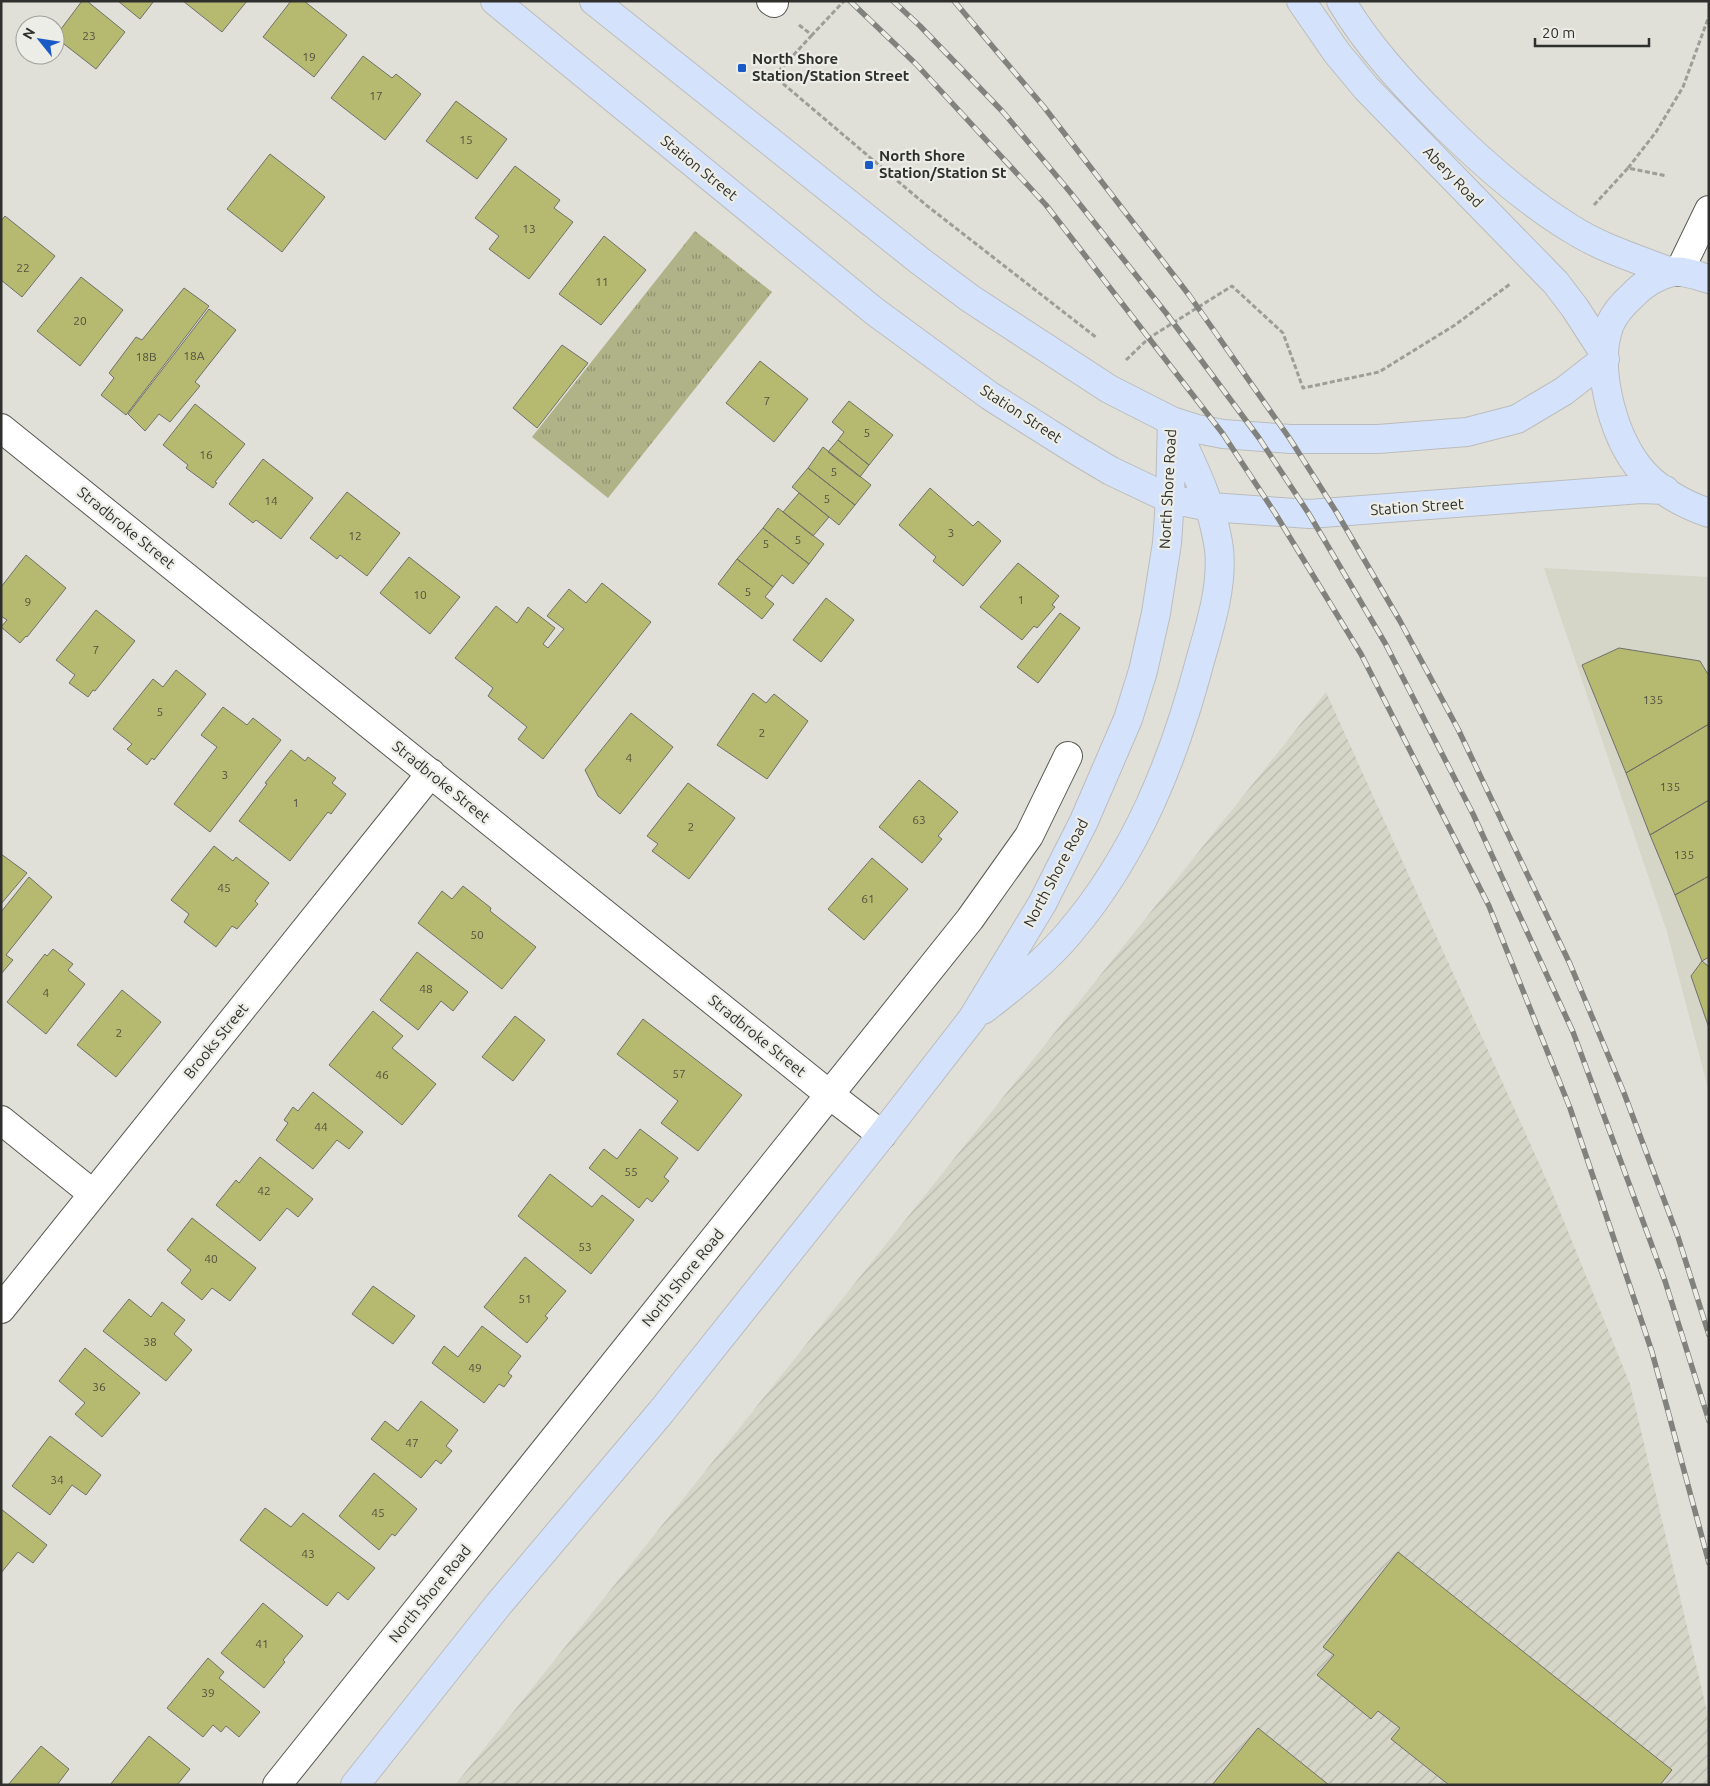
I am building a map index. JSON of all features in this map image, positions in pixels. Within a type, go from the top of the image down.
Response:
[{"type":"main road","name":"Station Street","points":[[495,1],[874,311],[990,396],[1111,471],[1170,499],[1210,507],[1309,514],[1641,490],[1665,490]]},
{"type":"main road","points":[[594,1],[920,261],[971,299],[1109,389],[1172,421],[1197,429],[1223,434],[1267,438],[1378,440],[1467,432],[1518,419],[1564,391],[1604,356]]},
{"type":"main road","name":"Abery Road","points":[[1301,1],[1337,53],[1366,88],[1556,283],[1575,308],[1604,356]]},
{"type":"main road","name":"Abery Road","points":[[1341,1],[1380,56],[1410,90],[1456,136],[1519,193],[1577,232],[1613,250],[1675,272],[1709,279]]},
{"type":"main road","points":[[1675,272],[1645,284],[1638,289],[1610,323],[1604,356],[1607,390],[1611,411],[1627,448],[1648,477],[1680,500],[1709,513]]},
{"type":"main road","name":"North Shore Road","points":[[355,1785],[498,1604],[661,1412],[882,1135],[972,1019],[1042,904],[1084,821],[1128,719],[1143,671],[1156,613],[1167,543],[1172,421]]},
{"type":"main road","name":"North Shore Road","points":[[972,1019],[1016,985],[1069,933],[1099,896],[1126,853],[1164,775],[1186,714],[1210,625],[1218,580],[1219,552],[1210,507],[1172,421]]},
{"type":"street","points":[[1675,272],[1709,210]]},
{"type":"street","name":"Stradbroke Street","points":[[1,428],[882,1135]]},
{"type":"street","name":"North Shore Road","points":[[277,1785],[970,919],[1029,836],[1068,756]]},
{"type":"street","name":"Brooks Street","points":[[1,1309],[430,773]]},
{"type":"street","points":[[1,1120],[93,1194]]},
{"type":"path","points":[[844,1],[774,76],[926,205],[1103,342]]},
{"type":"path","points":[[773,2],[812,35]]},
{"type":"path","points":[[1588,211],[1628,168],[1656,132],[1683,87],[1709,16]]},
{"type":"path","points":[[1628,168],[1667,176]]},
{"type":"path","points":[[1118,354],[1126,360],[1149,338],[1232,286],[1282,333],[1303,388],[1342,381],[1379,372],[1455,325],[1513,282]]},
{"type":"shaded area","points":[[1544,568],[1709,577],[1709,1092],[1667,932]]},
{"type":"shaded area","points":[[1326,692],[1552,1192],[1630,1384],[1709,1720],[1709,1785],[455,1785]]},
{"type":"green space","points":[[695,231],[772,292],[608,498],[532,437]]},
{"type":"building","points":[[82,1],[87,1],[125,32],[96,69],[65,45],[65,24]]},
{"type":"building","points":[[118,1],[154,1],[140,19]]},
{"type":"building","points":[[183,1],[247,1],[222,32]]},
{"type":"building","points":[[291,1],[304,1],[347,35],[314,77],[263,37]]},
{"type":"building","points":[[363,56],[392,78],[396,74],[421,94],[385,140],[331,98]]},
{"type":"building","points":[[456,101],[507,139],[477,179],[426,141]]},
{"type":"building","points":[[270,154],[325,197],[282,252],[227,209]]},
{"type":"building","points":[[515,166],[560,200],[554,208],[573,222],[529,279],[489,249],[499,236],[475,218]]},
{"type":"building","points":[[5,216],[55,256],[22,297],[1,280],[1,221]]},
{"type":"building","points":[[604,236],[646,270],[601,325],[559,294]]},
{"type":"building","points":[[81,277],[123,310],[80,366],[37,331]]},
{"type":"building","points":[[184,288],[209,306],[126,415],[101,395],[114,378],[109,373],[136,337],[142,340]]},
{"type":"building","points":[[209,309],[236,330],[195,382],[200,386],[170,422],[159,414],[145,431],[128,414]]},
{"type":"building","points":[[562,345],[588,363],[537,428],[513,408]]},
{"type":"building","points":[[760,361],[808,399],[774,442],[726,403]]},
{"type":"building","points":[[849,401],[893,435],[869,465],[838,440],[844,432],[832,422]]},
{"type":"building","points":[[195,404],[245,444],[215,482],[217,483],[213,488],[186,468],[188,465],[163,445]]},
{"type":"building","points":[[838,440],[869,465],[860,477],[828,452]]},
{"type":"building","points":[[823,447],[871,485],[855,505],[808,468]]},
{"type":"building","points":[[263,459],[313,498],[281,539],[256,520],[253,523],[229,504]]},
{"type":"building","points":[[808,468],[855,505],[839,525],[792,487]]},
{"type":"building","points":[[930,488],[973,526],[978,521],[1001,541],[963,586],[933,561],[936,557],[899,525]]},
{"type":"building","points":[[347,492],[400,533],[367,576],[340,555],[337,559],[310,538]]},
{"type":"building","points":[[799,493],[829,517],[813,536],[783,512]]},
{"type":"building","points":[[778,508],[824,544],[809,564],[763,528]]},
{"type":"building","points":[[763,528],[809,564],[793,584],[782,575],[773,587],[737,559]]},
{"type":"building","points":[[26,555],[66,588],[27,637],[20,643],[1,627],[7,620],[1,616],[1,587]]},
{"type":"building","points":[[409,557],[460,597],[430,634],[380,593]]},
{"type":"building","points":[[737,559],[773,587],[765,597],[774,604],[762,619],[718,584]]},
{"type":"building","points":[[1018,563],[1059,596],[1052,605],[1055,607],[1037,628],[1034,626],[1022,640],[980,607]]},
{"type":"building","points":[[602,583],[651,622],[543,759],[518,739],[527,727],[488,696],[493,688],[455,658],[496,606],[517,623],[528,607],[555,628],[543,644],[548,648],[564,629],[547,616],[569,589],[586,603]]},
{"type":"building","points":[[826,598],[854,620],[821,662],[793,640]]},
{"type":"building","points":[[96,610],[135,641],[95,691],[93,690],[88,697],[69,683],[75,675],[56,660]]},
{"type":"building","points":[[1060,613],[1080,628],[1038,683],[1017,667]]},
{"type":"building","points":[[1619,648],[1700,661],[1709,676],[1709,724],[1626,773],[1582,665]]},
{"type":"building","points":[[176,670],[206,694],[154,760],[152,758],[147,765],[127,749],[132,744],[113,729],[153,679],[163,687]]},
{"type":"building","points":[[753,693],[766,703],[774,694],[808,721],[767,779],[717,745]]},
{"type":"building","points":[[223,707],[247,725],[253,718],[281,740],[210,832],[174,804],[217,747],[201,735]]},
{"type":"building","points":[[631,713],[673,747],[620,814],[598,796],[585,770]]},
{"type":"building","points":[[1709,724],[1709,800],[1650,835],[1626,773]]},
{"type":"building","points":[[291,750],[305,761],[308,757],[336,778],[332,783],[346,794],[331,814],[328,812],[290,861],[239,821]]},
{"type":"building","points":[[919,780],[958,812],[938,836],[942,839],[922,863],[879,827]]},
{"type":"building","points":[[688,783],[735,818],[689,879],[652,851],[658,844],[647,836]]},
{"type":"building","points":[[1709,800],[1709,876],[1675,895],[1650,835]]},
{"type":"building","points":[[214,846],[233,861],[236,857],[269,883],[255,901],[258,904],[237,929],[232,926],[216,947],[184,922],[189,914],[171,900]]},
{"type":"building","points":[[1,854],[27,873],[1,904]]},
{"type":"building","points":[[872,858],[908,889],[864,940],[828,909]]},
{"type":"building","points":[[1709,876],[1709,957],[1702,961],[1675,895]]},
{"type":"building","points":[[29,877],[52,897],[6,955],[13,960],[1,974],[1,912]]},
{"type":"building","points":[[463,886],[491,908],[490,911],[536,947],[502,989],[418,923],[442,891],[452,899]]},
{"type":"building","points":[[53,949],[73,964],[68,970],[85,984],[46,1034],[7,1002],[45,954],[47,956]]},
{"type":"building","points":[[417,952],[468,992],[453,1011],[441,1001],[418,1030],[380,1000]]},
{"type":"building","points":[[1702,961],[1709,967],[1709,1028],[1691,976]]},
{"type":"building","points":[[122,990],[161,1022],[116,1077],[77,1045]]},
{"type":"building","points":[[373,1011],[403,1036],[392,1048],[436,1084],[402,1125],[329,1065]]},
{"type":"building","points":[[515,1016],[545,1040],[513,1081],[482,1057]]},
{"type":"building","points":[[643,1019],[742,1095],[698,1151],[661,1123],[678,1101],[617,1054]]},
{"type":"building","points":[[313,1092],[363,1132],[349,1149],[337,1140],[313,1169],[276,1140],[288,1123],[284,1120],[293,1107],[298,1111]]},
{"type":"building","points":[[640,1129],[678,1158],[664,1177],[669,1181],[652,1202],[647,1198],[639,1208],[589,1168],[604,1149],[617,1159]]},
{"type":"building","points":[[260,1157],[313,1199],[298,1217],[287,1208],[260,1241],[216,1205],[236,1180],[239,1183]]},
{"type":"building","points":[[550,1174],[592,1207],[602,1195],[634,1220],[591,1274],[518,1216]]},
{"type":"building","points":[[192,1218],[256,1268],[230,1301],[212,1288],[202,1300],[181,1283],[191,1270],[167,1250]]},
{"type":"building","points":[[525,1257],[566,1291],[545,1316],[548,1318],[527,1343],[484,1307]]},
{"type":"building","points":[[373,1286],[415,1316],[393,1344],[352,1314]]},
{"type":"building","points":[[129,1299],[151,1317],[162,1302],[185,1320],[174,1334],[192,1350],[166,1381],[103,1331]]},
{"type":"building","points":[[482,1326],[521,1356],[508,1373],[512,1376],[504,1387],[499,1384],[484,1403],[432,1363],[444,1346],[458,1357]]},
{"type":"building","points":[[85,1348],[140,1393],[102,1437],[75,1414],[85,1403],[59,1381]]},
{"type":"building","points":[[421,1401],[458,1430],[446,1446],[452,1451],[441,1464],[436,1460],[421,1478],[371,1439],[385,1421],[398,1431]]},
{"type":"building","points":[[50,1436],[101,1475],[86,1495],[72,1485],[50,1515],[12,1486]]},
{"type":"building","points":[[374,1473],[417,1509],[395,1536],[392,1534],[379,1550],[339,1516]]},
{"type":"building","points":[[265,1508],[291,1527],[303,1513],[375,1568],[348,1600],[338,1592],[327,1606],[240,1540]]},
{"type":"building","points":[[1,1509],[47,1545],[33,1563],[18,1552],[1,1573]]},
{"type":"building","points":[[1398,1552],[1672,1770],[1660,1785],[1449,1785],[1391,1739],[1400,1728],[1378,1711],[1371,1719],[1317,1675],[1334,1655],[1323,1647]]},
{"type":"building","points":[[263,1603],[303,1636],[283,1660],[285,1662],[264,1688],[221,1653]]},
{"type":"building","points":[[208,1658],[224,1672],[219,1678],[260,1712],[239,1737],[226,1726],[221,1732],[213,1725],[203,1737],[167,1708]]},
{"type":"building","points":[[1258,1728],[1329,1785],[1212,1785]]},
{"type":"building","points":[[149,1736],[190,1769],[177,1785],[110,1785]]},
{"type":"building","points":[[41,1746],[69,1769],[57,1785],[8,1785]]},
{"type":"railway","points":[[850,1],[916,64],[1046,205],[1223,434],[1275,513],[1361,654],[1489,906],[1570,1108],[1652,1352],[1709,1563]]},
{"type":"railway","points":[[893,1],[920,26],[1003,112],[1070,192],[1166,313],[1259,438],[1309,514],[1385,643],[1473,814],[1573,1032],[1665,1281],[1709,1421]]},
{"type":"railway","points":[[954,1],[1044,107],[1189,295],[1290,439],[1337,513],[1400,621],[1458,729],[1570,964],[1624,1093],[1678,1237],[1709,1335]]},
{"type":"place","name":"North Shore Station/Station Street","points":[[742,68]]},
{"type":"place","name":"North Shore Station/Station St","points":[[869,165]]}]
